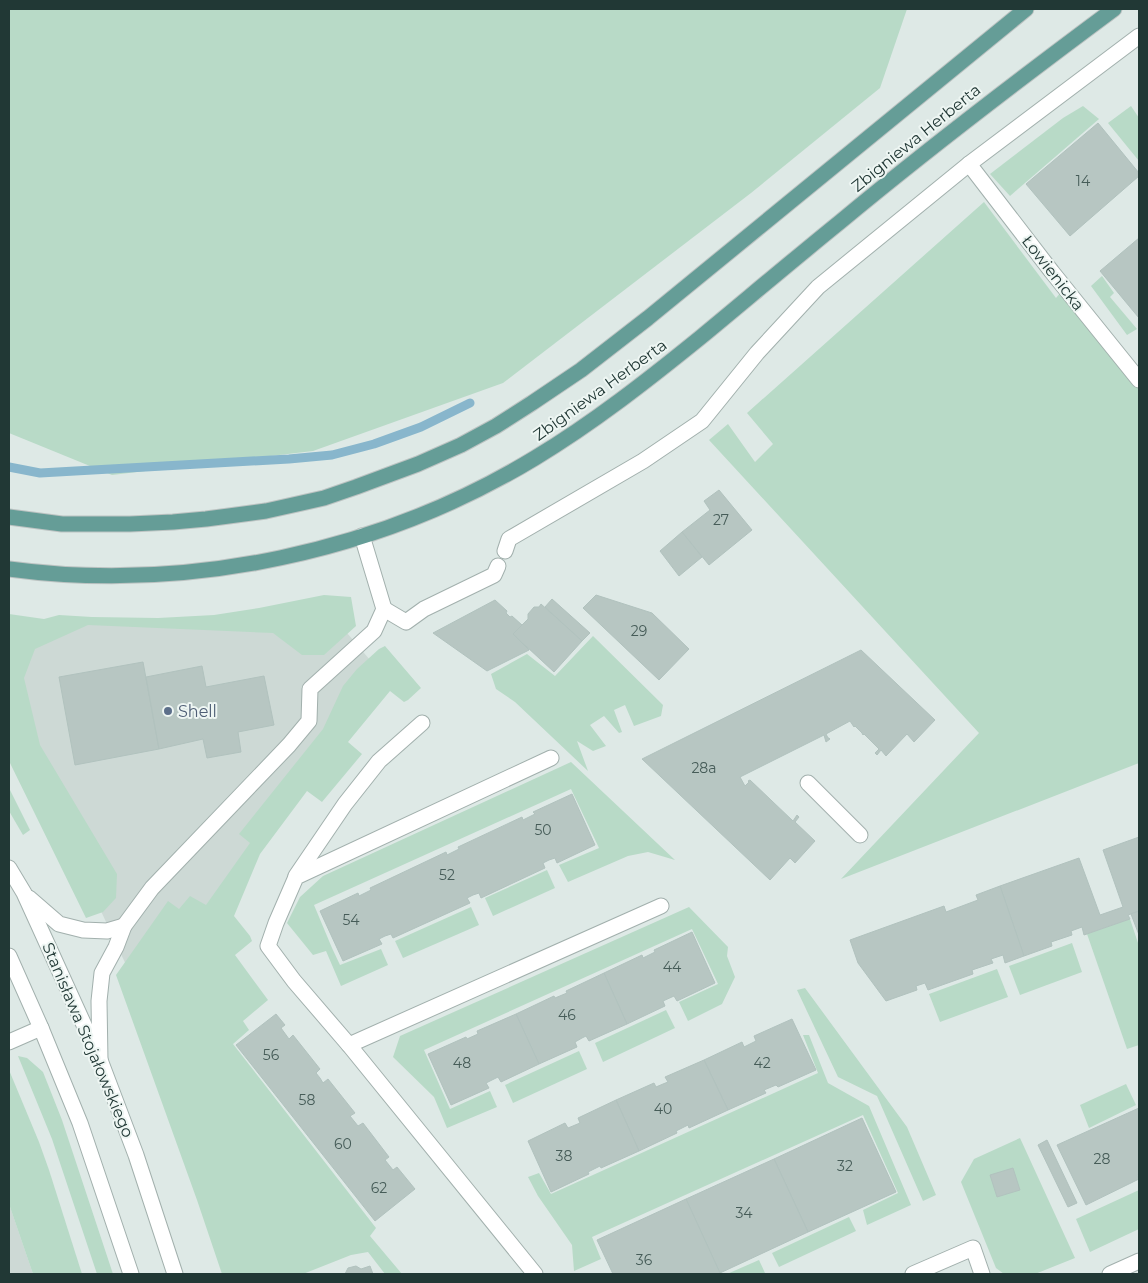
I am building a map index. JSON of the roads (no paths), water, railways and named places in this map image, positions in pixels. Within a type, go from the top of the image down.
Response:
[{"type":"main road","name":"Zbigniewa Herberta","points":[[9,517],[62,524],[130,524],[173,522],[257,512],[302,503],[348,490],[418,464],[461,445],[532,403],[581,370],[634,330],[1026,9]]},
{"type":"main road","name":"Zbigniewa Herberta","points":[[9,569],[112,576],[194,571],[261,561],[320,549],[395,526],[502,477],[536,458],[608,410],[668,364],[983,107],[1114,9]]},
{"type":"street","points":[[505,551],[509,539],[643,461],[702,421],[757,353],[818,287],[969,164],[1139,36]]},
{"type":"street","name":"Łowienicka","points":[[969,164],[1052,272],[1139,380]]},
{"type":"street","points":[[100,1060],[102,973],[116,947],[124,926],[152,888],[282,752],[309,721],[310,689],[374,631],[384,609],[362,536]]},
{"type":"street","points":[[384,609],[406,622],[424,609],[494,575],[498,566]]},
{"type":"street","points":[[422,723],[379,761],[345,804],[296,877],[268,946],[294,981],[535,1274]]},
{"type":"street","points":[[296,877],[551,758]]},
{"type":"street","points":[[808,783],[860,835]]},
{"type":"street","name":"Stanisława Stojałowskiego","points":[[9,868],[24,893],[100,1060],[136,1155],[175,1274]]},
{"type":"street","points":[[24,893],[59,924],[83,930],[107,931],[124,926]]},
{"type":"street","points":[[348,1045],[661,906]]},
{"type":"street","points":[[9,956],[80,1123],[131,1274]]},
{"type":"street","points":[[9,1042],[41,1028]]},
{"type":"street","points":[[913,1274],[973,1248],[982,1274]]},
{"type":"street","points":[[1110,1274],[1139,1261]]},
{"type":"waterway","points":[[9,467],[40,473],[332,455],[374,444],[421,427],[470,403]]},
{"type":"place","name":"Shell","points":[[168,711]]}]
